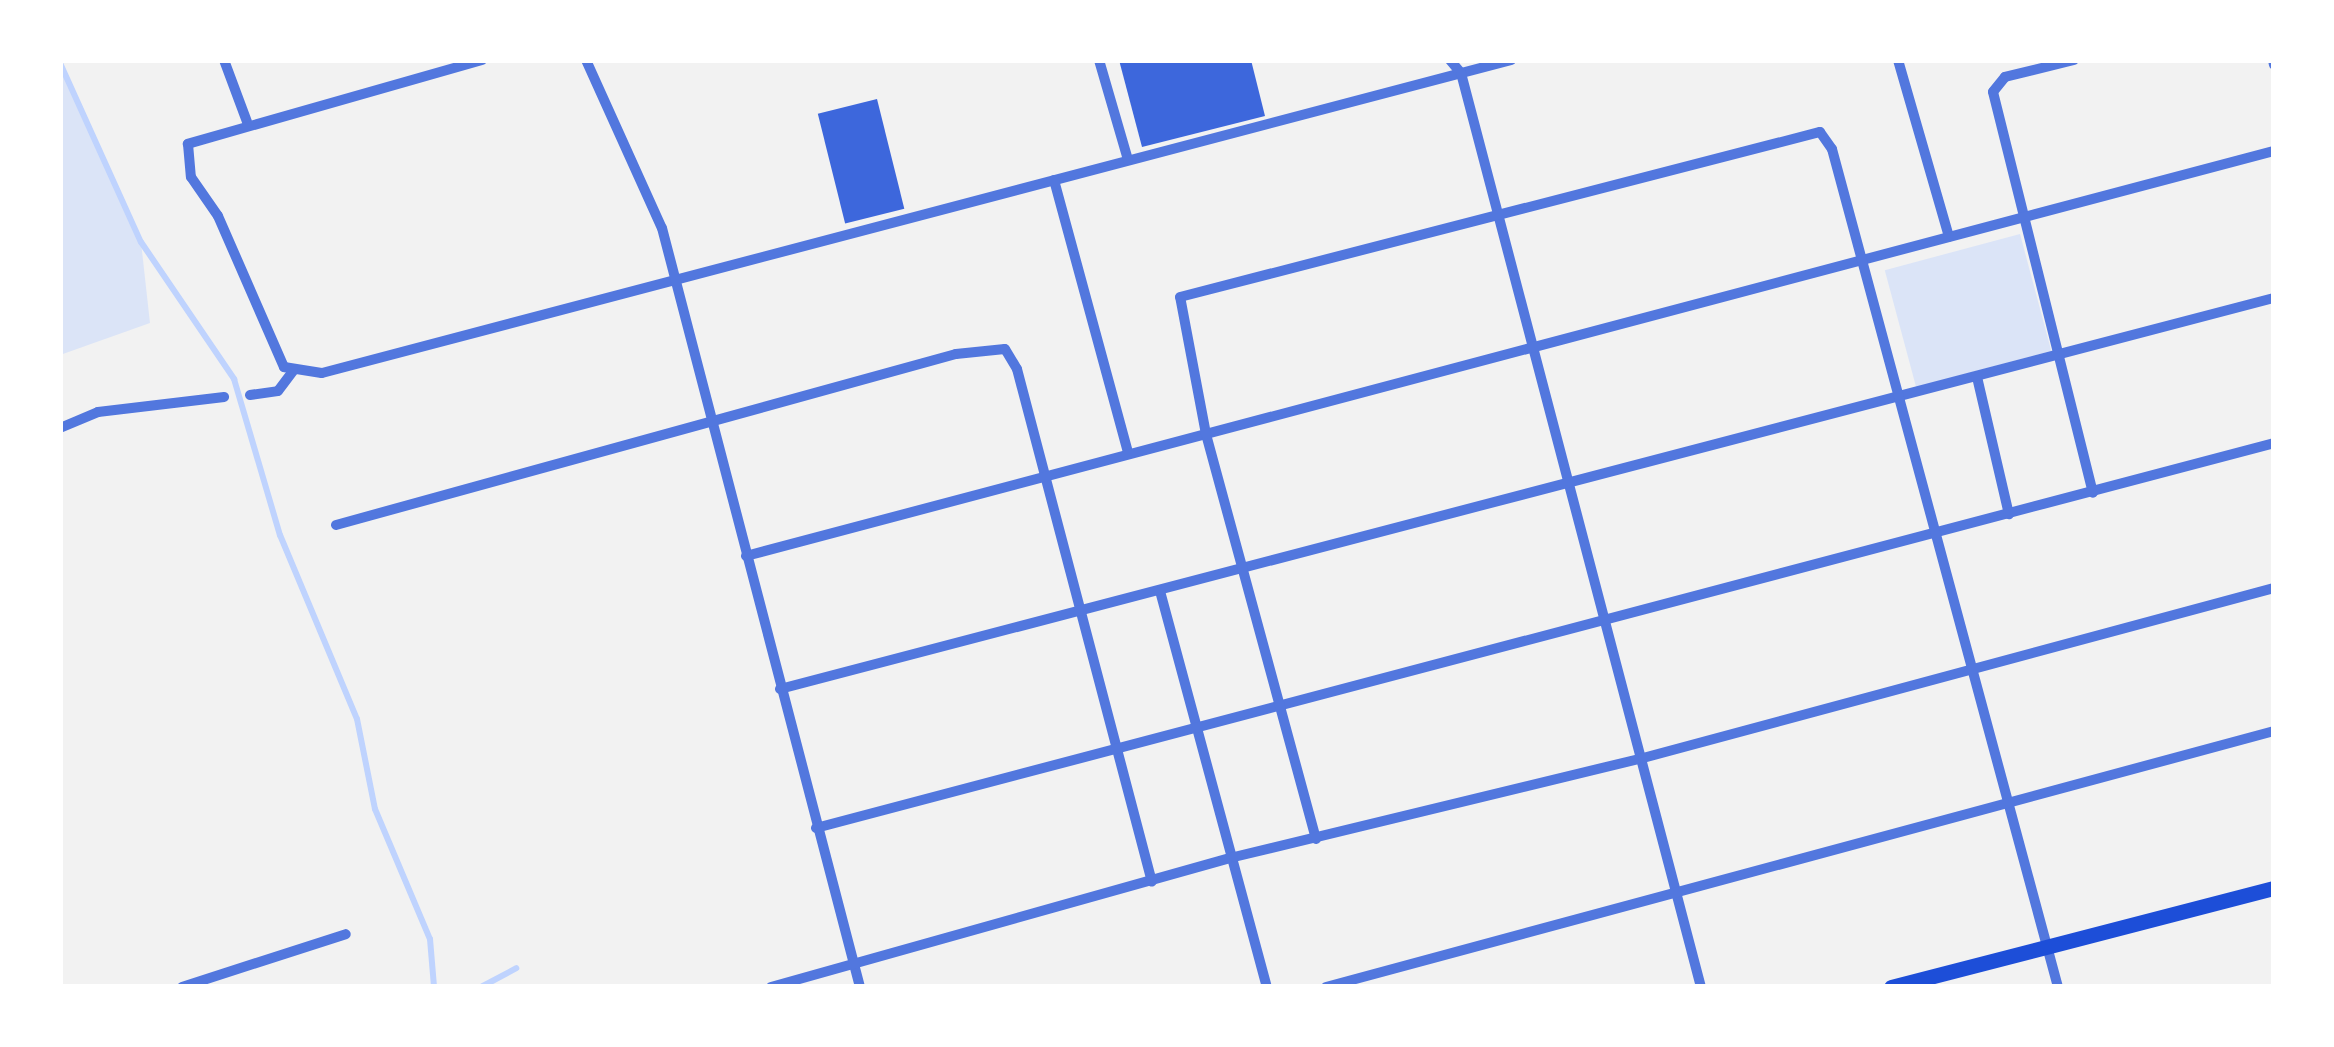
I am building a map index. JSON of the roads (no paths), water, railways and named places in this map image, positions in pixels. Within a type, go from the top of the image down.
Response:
[{"type":"main road","points":[[1897,986],[2274,888]]},
{"type":"street","points":[[224,60],[247,122]]},
{"type":"street","points":[[482,60],[247,122],[188,144],[186,166],[218,216],[281,361],[293,371],[322,373],[1511,60]]},
{"type":"street","points":[[586,60],[616,138],[651,199],[677,278],[860,987]]},
{"type":"street","points":[[1100,60],[1129,160]]},
{"type":"street","points":[[1450,60],[1461,74],[1701,987]]},
{"type":"street","points":[[1898,60],[1948,237]]},
{"type":"street","points":[[2074,60],[2005,77],[1993,92],[2092,493]]},
{"type":"street","points":[[1316,838],[1247,569],[1206,434],[1178,314],[1180,297],[1192,290],[1794,133],[1828,139],[1930,536],[2058,987]]},
{"type":"street","points":[[746,556],[2274,151]]},
{"type":"street","points":[[1054,180],[1128,452]]},
{"type":"street","points":[[780,689],[2274,298]]},
{"type":"street","points":[[336,525],[995,347],[1018,369],[1076,612],[1152,882]]},
{"type":"street","points":[[250,395],[278,392],[293,371]]},
{"type":"street","points":[[1977,377],[2009,514]]},
{"type":"street","points":[[60,428],[98,412],[224,397]]},
{"type":"street","points":[[816,828],[2274,443]]},
{"type":"street","points":[[771,987],[1234,857],[1643,758],[2274,588]]},
{"type":"street","points":[[1160,591],[1267,987]]},
{"type":"street","points":[[1326,987],[2274,731]]},
{"type":"street","points":[[182,987],[346,934]]},
{"type":"waterway","points":[[60,63],[141,242],[234,379],[280,535],[357,719],[375,809],[430,939],[434,987]]},
{"type":"waterway","points":[[481,987],[516,968]]}]
